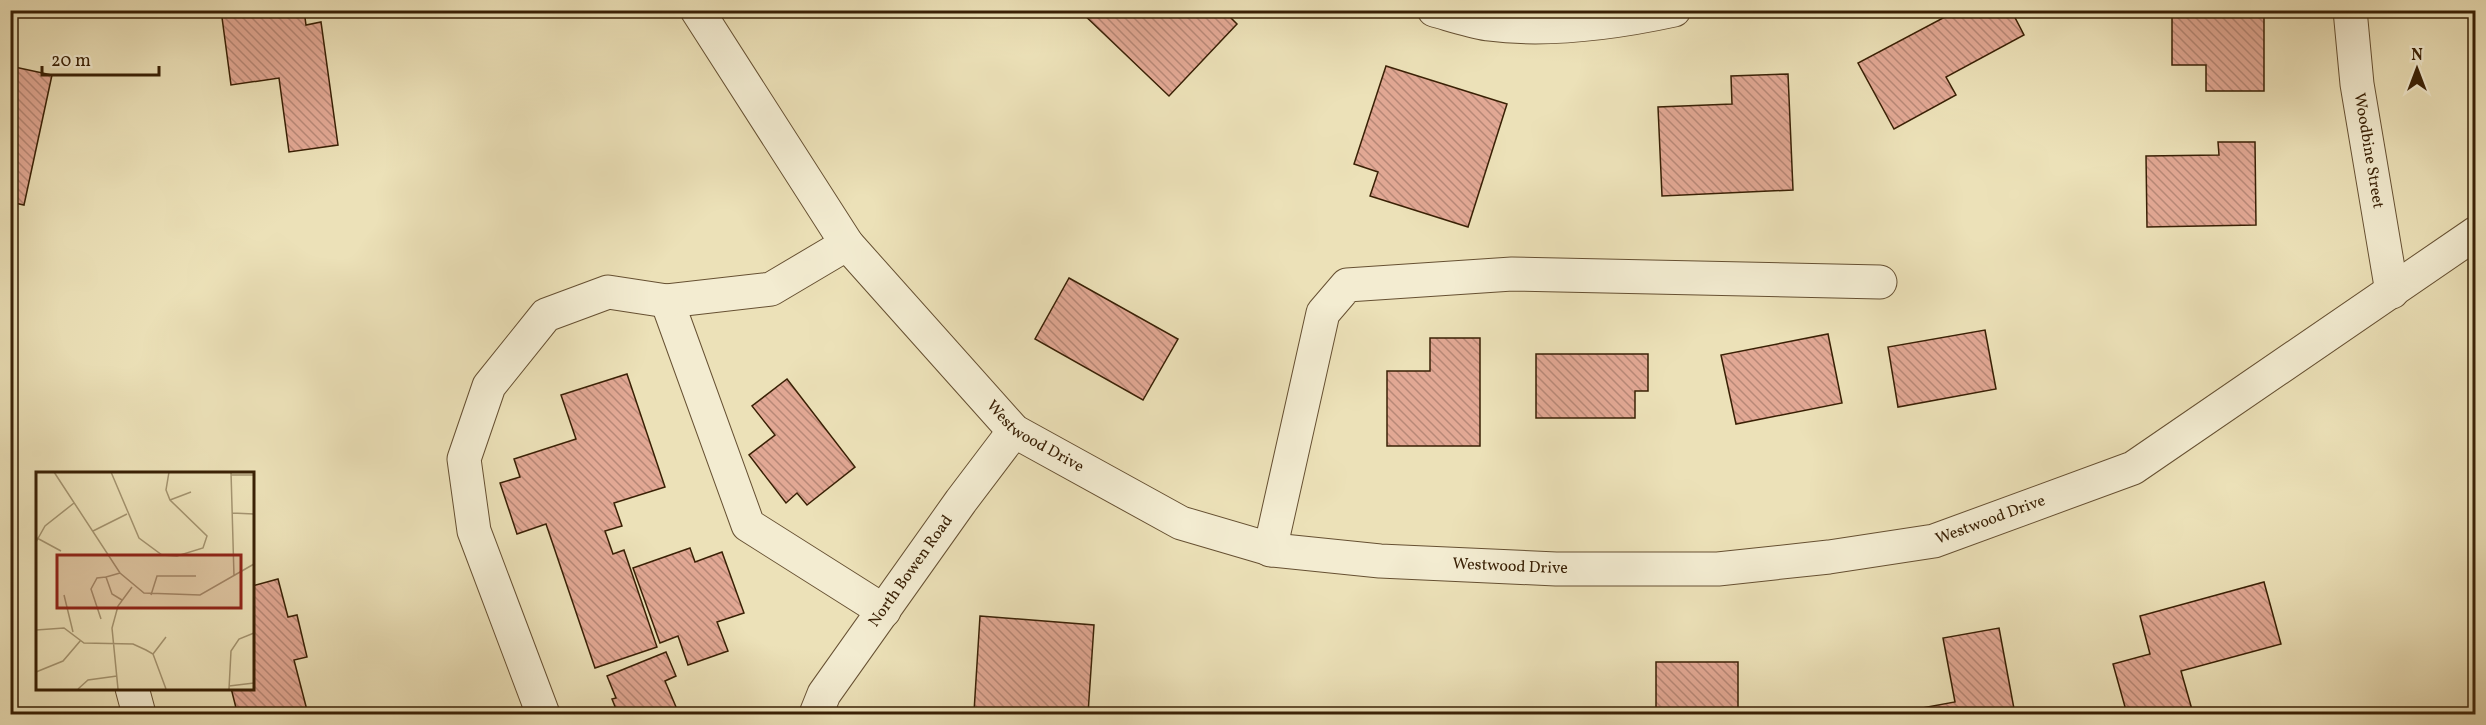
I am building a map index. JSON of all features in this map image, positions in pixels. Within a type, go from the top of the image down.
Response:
[{"type":"street","name":"Westwood Drive","points":[[697,10],[847,244],[1014,431],[1181,523],[1270,550],[1380,561],[1556,569],[1718,569],[1829,557],[1934,541],[2133,468],[2475,233]]},
{"type":"street","points":[[1434,10],[1487,24],[1542,26],[1621,22],[1674,10]]},
{"type":"street","name":"Woodbine Street","points":[[2350,10],[2357,84],[2392,292]]},
{"type":"street","points":[[543,714],[474,531],[464,459],[489,386],[546,315],[609,292],[667,301],[771,289],[847,244]]},
{"type":"street","points":[[1270,550],[1323,314],[1347,285],[1512,274],[1880,282]]},
{"type":"street","points":[[667,301],[748,525],[884,611]]},
{"type":"street","name":"North Bowen Road","points":[[816,714],[824,694],[961,501],[1014,431]]},
{"type":"street","points":[[133,689],[139,714]]},
{"type":"building","points":[[221,10],[304,10],[306,25],[321,22],[338,145],[289,152],[279,78],[231,85]]},
{"type":"building","points":[[1079,10],[1223,10],[1237,24],[1169,96]]},
{"type":"building","points":[[1958,10],[2011,10],[2024,35],[1946,77],[1956,95],[1894,129],[1858,63]]},
{"type":"building","points":[[2172,10],[2264,10],[2264,91],[2206,91],[2206,65],[2172,65]]},
{"type":"building","points":[[10,66],[52,75],[24,205],[10,202]]},
{"type":"building","points":[[1386,66],[1507,104],[1468,227],[1370,196],[1378,172],[1354,164]]},
{"type":"building","points":[[1788,74],[1793,190],[1662,196],[1658,107],[1732,104],[1731,76]]},
{"type":"building","points":[[2218,142],[2255,142],[2256,225],[2147,227],[2146,156],[2219,155]]},
{"type":"building","points":[[1069,278],[1178,339],[1143,400],[1035,339]]},
{"type":"building","points":[[1985,330],[1996,389],[1898,407],[1888,347]]},
{"type":"building","points":[[1828,334],[1842,403],[1736,424],[1721,355]]},
{"type":"building","points":[[1430,338],[1480,338],[1480,446],[1387,446],[1387,371],[1430,371]]},
{"type":"building","points":[[1536,354],[1648,354],[1648,391],[1635,391],[1635,418],[1536,418]]},
{"type":"building","points":[[627,374],[665,487],[614,503],[622,526],[605,531],[613,554],[624,550],[657,647],[595,668],[546,524],[517,534],[500,483],[520,477],[514,459],[576,439],[561,395]]},
{"type":"building","points":[[787,379],[855,467],[807,505],[797,493],[786,503],[749,455],[775,435],[752,406]]},
{"type":"building","points":[[690,548],[695,562],[722,552],[744,613],[717,622],[728,651],[688,665],[678,636],[660,643],[633,568]]},
{"type":"building","points":[[278,579],[288,617],[297,615],[307,657],[294,660],[308,714],[249,714],[248,710],[237,712],[231,689],[254,689],[254,585]]},
{"type":"building","points":[[2264,582],[2281,644],[2181,671],[2193,713],[2127,714],[2113,664],[2150,654],[2140,616]]},
{"type":"building","points":[[980,616],[1094,625],[1088,714],[974,712]]},
{"type":"building","points":[[1999,628],[2015,714],[1917,714],[1916,709],[1955,702],[1943,638]]},
{"type":"building","points":[[666,652],[676,676],[665,681],[679,714],[618,714],[612,699],[616,698],[607,676]]},
{"type":"building","points":[[1656,662],[1738,662],[1738,714],[1656,714]]}]
